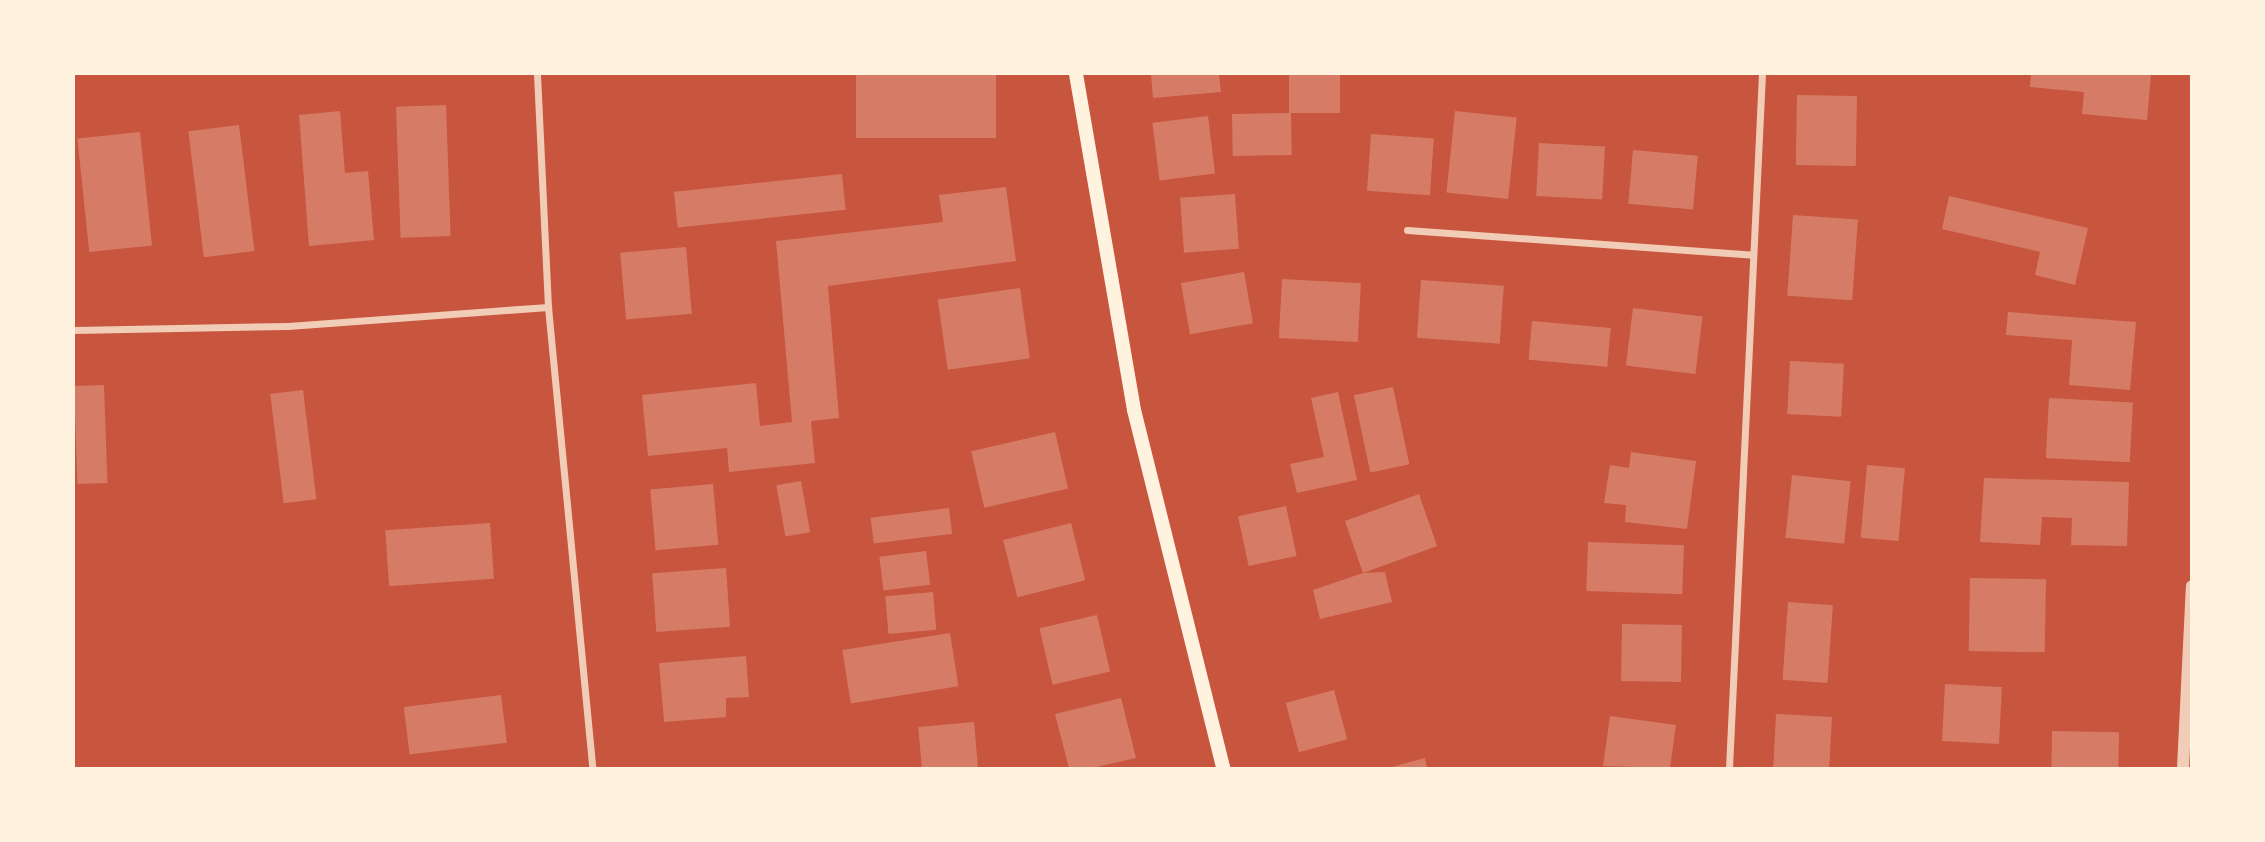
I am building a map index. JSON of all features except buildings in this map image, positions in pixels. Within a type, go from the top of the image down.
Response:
[{"type":"main road","points":[[1076,74],[1134,410],[1223,768]]},
{"type":"street","points":[[537,74],[548,307],[592,768]]},
{"type":"street","points":[[1729,768],[1762,74]]},
{"type":"street","points":[[1407,230],[1754,255]]},
{"type":"street","points":[[74,330],[288,326],[548,307]]},
{"type":"street","points":[[2182,768],[2192,586]]}]
